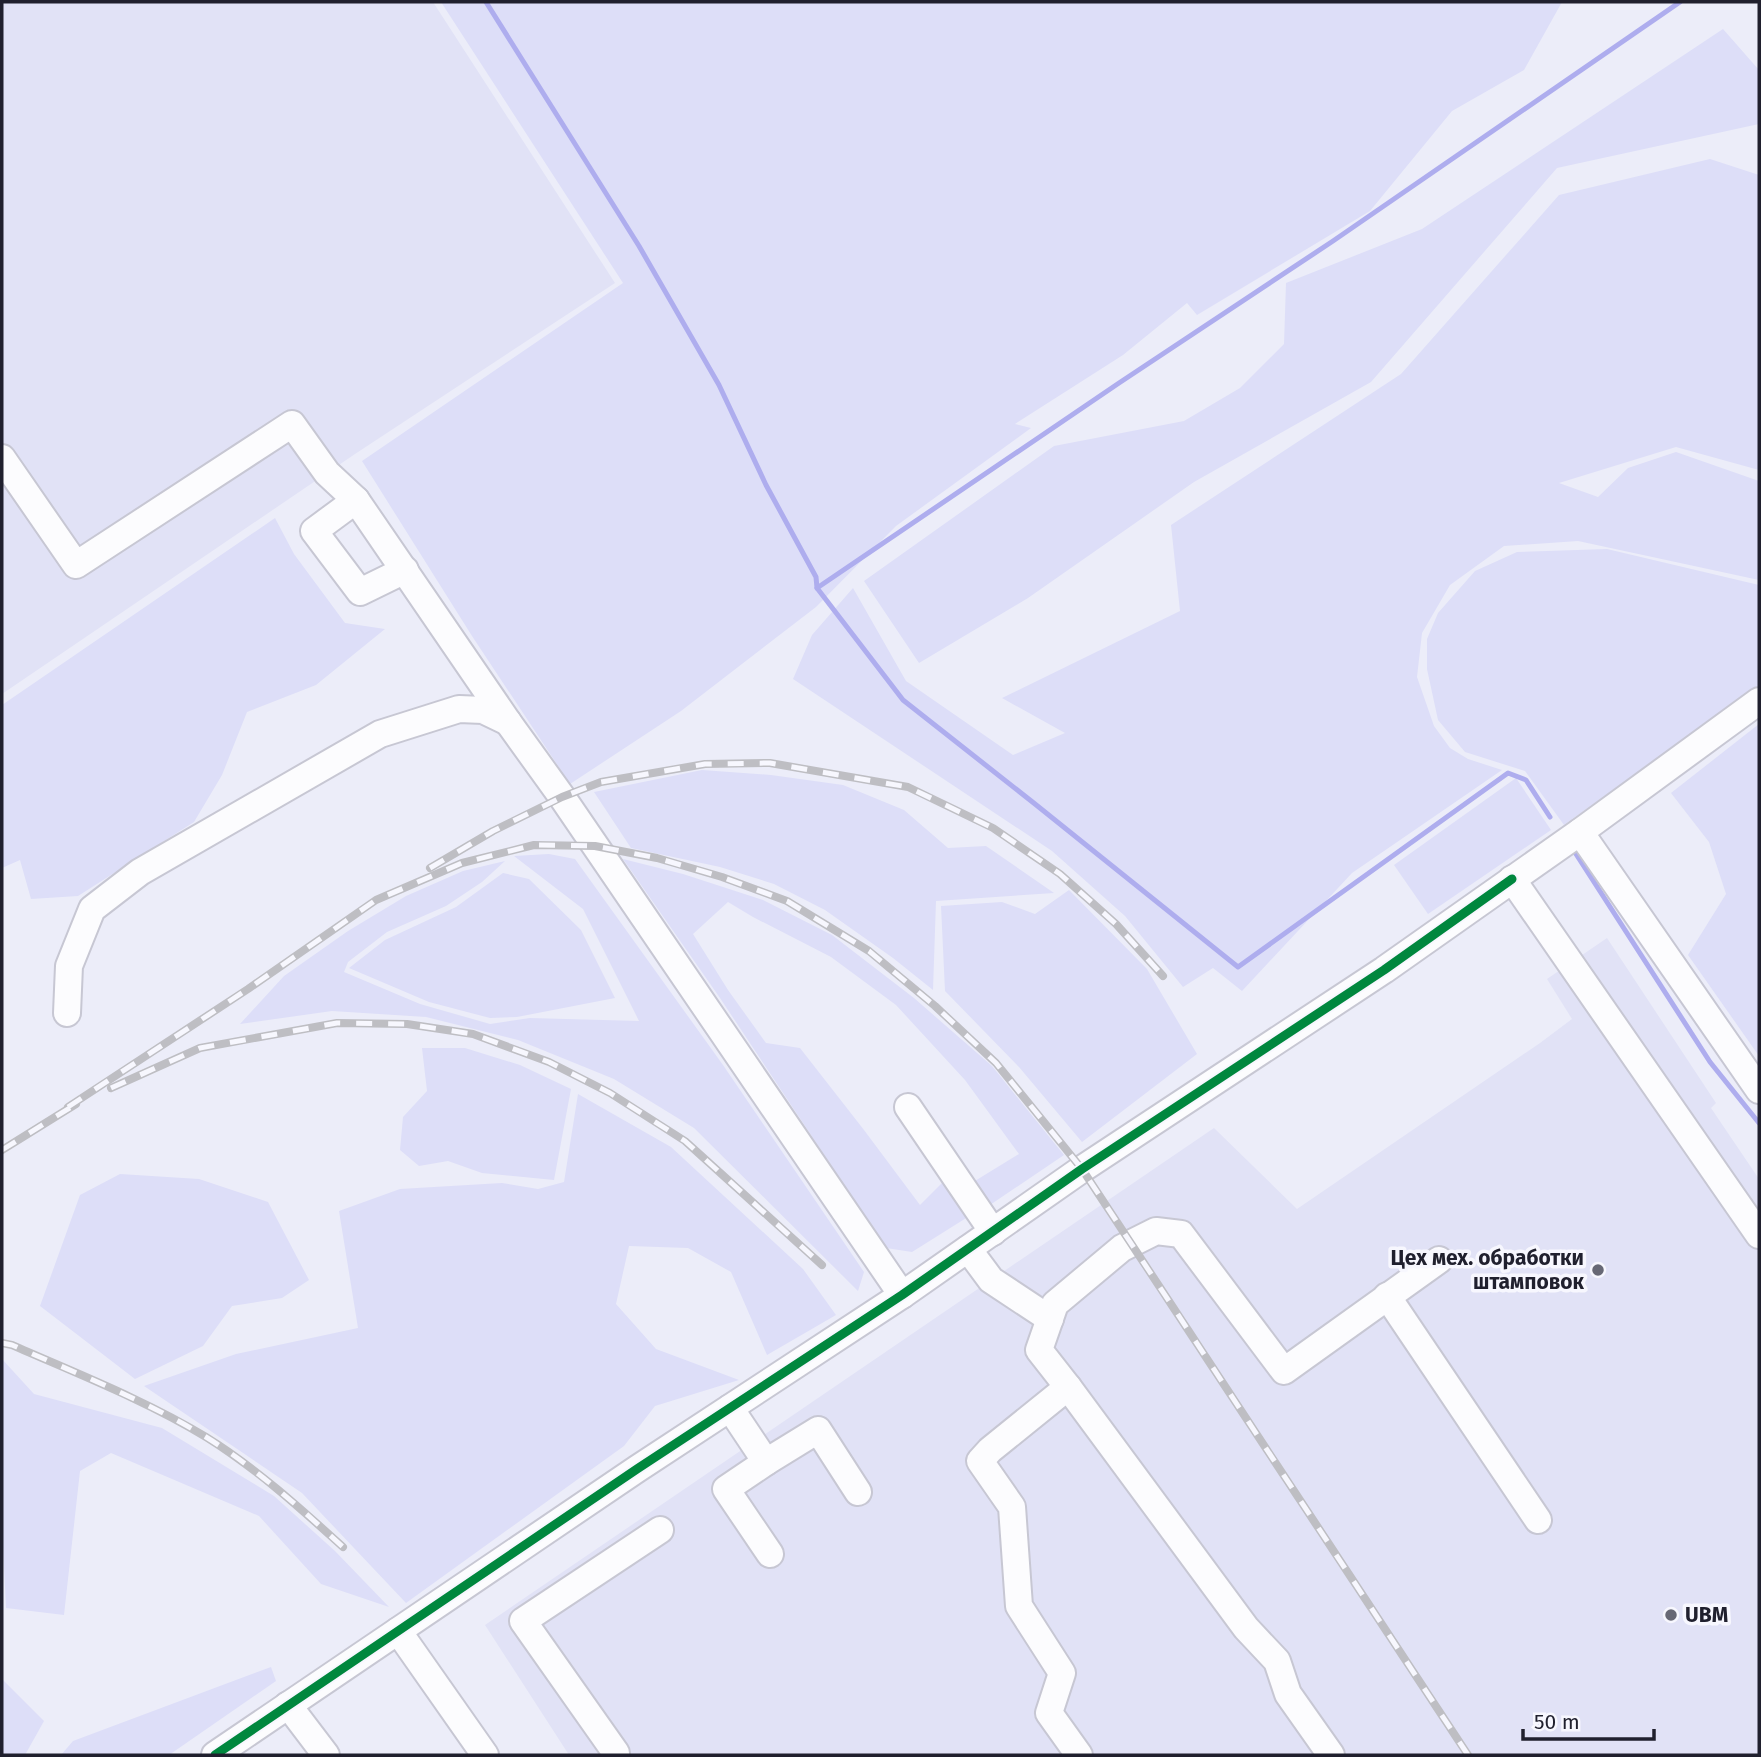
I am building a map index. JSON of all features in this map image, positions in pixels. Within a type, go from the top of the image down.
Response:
[{"type":"street","points":[[2,457],[76,565],[292,424],[327,473],[356,500],[405,569],[902,1295]]},
{"type":"street","points":[[356,500],[314,531],[360,592],[405,569]]},
{"type":"street","points":[[215,1755],[902,1295],[1082,1169],[1384,970],[1580,832],[1759,701]]},
{"type":"street","points":[[67,1013],[69,966],[92,909],[140,872],[380,734],[459,709],[483,710],[508,722]]},
{"type":"street","points":[[1580,832],[1759,1090]]},
{"type":"street","points":[[1512,879],[1759,1235]]},
{"type":"street","points":[[908,1107],[993,1231]]},
{"type":"street","points":[[1331,1755],[1288,1694],[1277,1661],[1246,1628],[1038,1350],[1055,1304],[1122,1248],[1156,1231],[1181,1234],[1283,1371],[1438,1260]]},
{"type":"street","points":[[968,1249],[991,1280],[1049,1319]]},
{"type":"street","points":[[1387,1296],[1538,1520]]},
{"type":"street","points":[[1068,1387],[980,1461],[1012,1507],[1019,1606],[1062,1673],[1049,1713],[1079,1755]]},
{"type":"street","points":[[730,1408],[766,1462]]},
{"type":"street","points":[[770,1555],[726,1489],[818,1430],[858,1492]]},
{"type":"street","points":[[616,1755],[523,1621],[660,1530]]},
{"type":"street","points":[[398,1631],[485,1755]]},
{"type":"street","points":[[288,1705],[326,1755]]},
{"type":"shaded area","points":[[2,2],[433,2],[615,283],[355,454],[2,694]]},
{"type":"shaded area","points":[[441,2],[1562,2],[1524,70],[1452,111],[1370,211],[1197,315],[1187,303],[1123,355],[1015,424],[1031,428],[896,526],[816,607],[681,711],[570,784],[472,636],[362,461],[623,283]]},
{"type":"shaded area","points":[[1723,29],[1759,70],[1759,124],[1557,168],[1371,382],[1194,482],[1028,598],[919,663],[864,581],[1054,446],[1184,421],[1240,388],[1284,344],[1286,283],[1422,229]]},
{"type":"shaded area","points":[[1710,159],[1759,175],[1759,470],[1676,447],[1559,483],[1598,497],[1628,468],[1676,452],[1759,481],[1759,580],[1578,541],[1504,546],[1450,585],[1422,633],[1417,677],[1434,726],[1450,748],[1468,759],[1502,770],[1352,873],[1242,991],[1213,968],[1183,987],[1125,916],[1052,851],[793,679],[812,635],[853,588],[906,681],[1013,755],[1065,733],[1002,698],[1180,611],[1171,525],[1401,374],[1559,195]]},
{"type":"shaded area","points":[[275,518],[294,554],[345,623],[385,629],[316,685],[247,712],[222,775],[194,822],[78,896],[31,899],[20,860],[2,868],[2,705]]},
{"type":"shaded area","points":[[1607,549],[1759,585],[1759,685],[1564,825],[1525,771],[1465,752],[1438,720],[1427,669],[1427,639],[1438,613],[1475,571],[1517,552]]},
{"type":"shaded area","points":[[1759,724],[1759,1056],[1688,955],[1726,894],[1709,842],[1671,793]]},
{"type":"shaded area","points":[[702,770],[771,775],[843,785],[904,810],[948,848],[986,846],[1054,893],[936,901],[933,990],[825,910],[774,884],[720,867],[631,848],[594,792]]},
{"type":"shaded area","points":[[1516,778],[1551,830],[1428,914],[1394,865]]},
{"type":"shaded area","points":[[549,854],[575,859],[723,1065],[864,1272],[858,1291],[694,1128],[614,1079],[518,1040],[426,1017],[332,1011],[240,1024],[284,976],[348,931],[406,896],[463,871],[505,861],[482,882],[446,906],[387,932],[348,962],[344,972],[420,1004],[490,1024],[530,1018],[639,1021],[583,909],[514,856]]},
{"type":"shaded area","points":[[623,859],[683,874],[763,900],[832,935],[914,998],[992,1066],[1064,1155],[984,1209],[970,1184],[1019,1154],[965,1080],[896,1005],[831,957],[728,902],[693,934],[766,1043],[800,1048],[920,1205],[945,1180],[971,1215],[912,1252],[886,1248],[720,998]]},
{"type":"shaded area","points":[[503,873],[529,879],[581,930],[615,998],[517,1017],[490,1018],[429,1002],[349,968],[385,940],[456,907]]},
{"type":"shaded area","points":[[1069,890],[1147,969],[1197,1054],[1082,1142],[1019,1067],[945,991],[941,906],[1002,902],[1035,914]]},
{"type":"shaded area","points":[[1607,938],[1716,1103],[1711,1108],[1759,1179],[1759,1755],[569,1755],[485,1625],[1214,1128],[1297,1209],[1572,1019],[1547,979]]},
{"type":"shaded area","points":[[422,1048],[465,1048],[520,1065],[571,1089],[554,1180],[482,1173],[448,1161],[419,1166],[400,1150],[403,1117],[427,1091]]},
{"type":"shaded area","points":[[578,1094],[671,1147],[803,1269],[836,1315],[767,1355],[731,1272],[688,1248],[629,1246],[616,1304],[656,1349],[739,1380],[655,1406],[624,1446],[406,1603],[302,1493],[144,1386],[236,1354],[358,1328],[339,1211],[400,1189],[502,1183],[538,1189],[564,1182]]},
{"type":"shaded area","points":[[120,1174],[199,1179],[268,1202],[309,1280],[282,1298],[232,1306],[203,1346],[135,1379],[40,1306],[80,1195]]},
{"type":"shaded area","points":[[2,1359],[34,1394],[162,1428],[274,1496],[335,1551],[389,1607],[321,1584],[259,1516],[111,1453],[80,1471],[64,1615],[6,1608],[2,1526]]},
{"type":"shaded area","points":[[271,1667],[276,1681],[169,1755],[61,1755],[73,1741]]},
{"type":"shaded area","points":[[2,1679],[44,1721],[25,1755],[2,1755]]},
{"type":"waterway","points":[[486,2],[639,246],[719,385],[766,485],[816,577],[817,588],[903,700],[1238,967],[1508,773],[1526,780],[1550,817]]},
{"type":"waterway","points":[[817,588],[1333,241],[1680,2]]},
{"type":"waterway","points":[[1576,854],[1710,1062],[1759,1123]]},
{"type":"railway","points":[[430,868],[493,831],[562,797],[601,782],[705,764],[770,763],[908,787],[993,828],[1060,874],[1116,924],[1163,976]]},
{"type":"railway","points":[[68,1107],[248,989],[376,900],[462,863],[534,845],[595,846],[657,858],[722,877],[787,901],[869,951],[935,1006],[996,1063],[1082,1169],[1468,1755]]},
{"type":"railway","points":[[111,1088],[200,1048],[337,1023],[407,1024],[473,1034],[549,1062],[610,1093],[685,1141],[822,1265]]},
{"type":"railway","points":[[2,1150],[76,1104]]},
{"type":"railway","points":[[2,1343],[111,1388],[206,1437],[260,1475],[343,1547]]},
{"type":"cycle path","points":[[215,1755],[637,1469],[902,1295],[1082,1169],[1384,970],[1512,879]]},
{"type":"place","name":"Цех мех. обработки штамповок","points":[[1598,1270]]},
{"type":"place","name":"UBM","points":[[1671,1615]]}]
